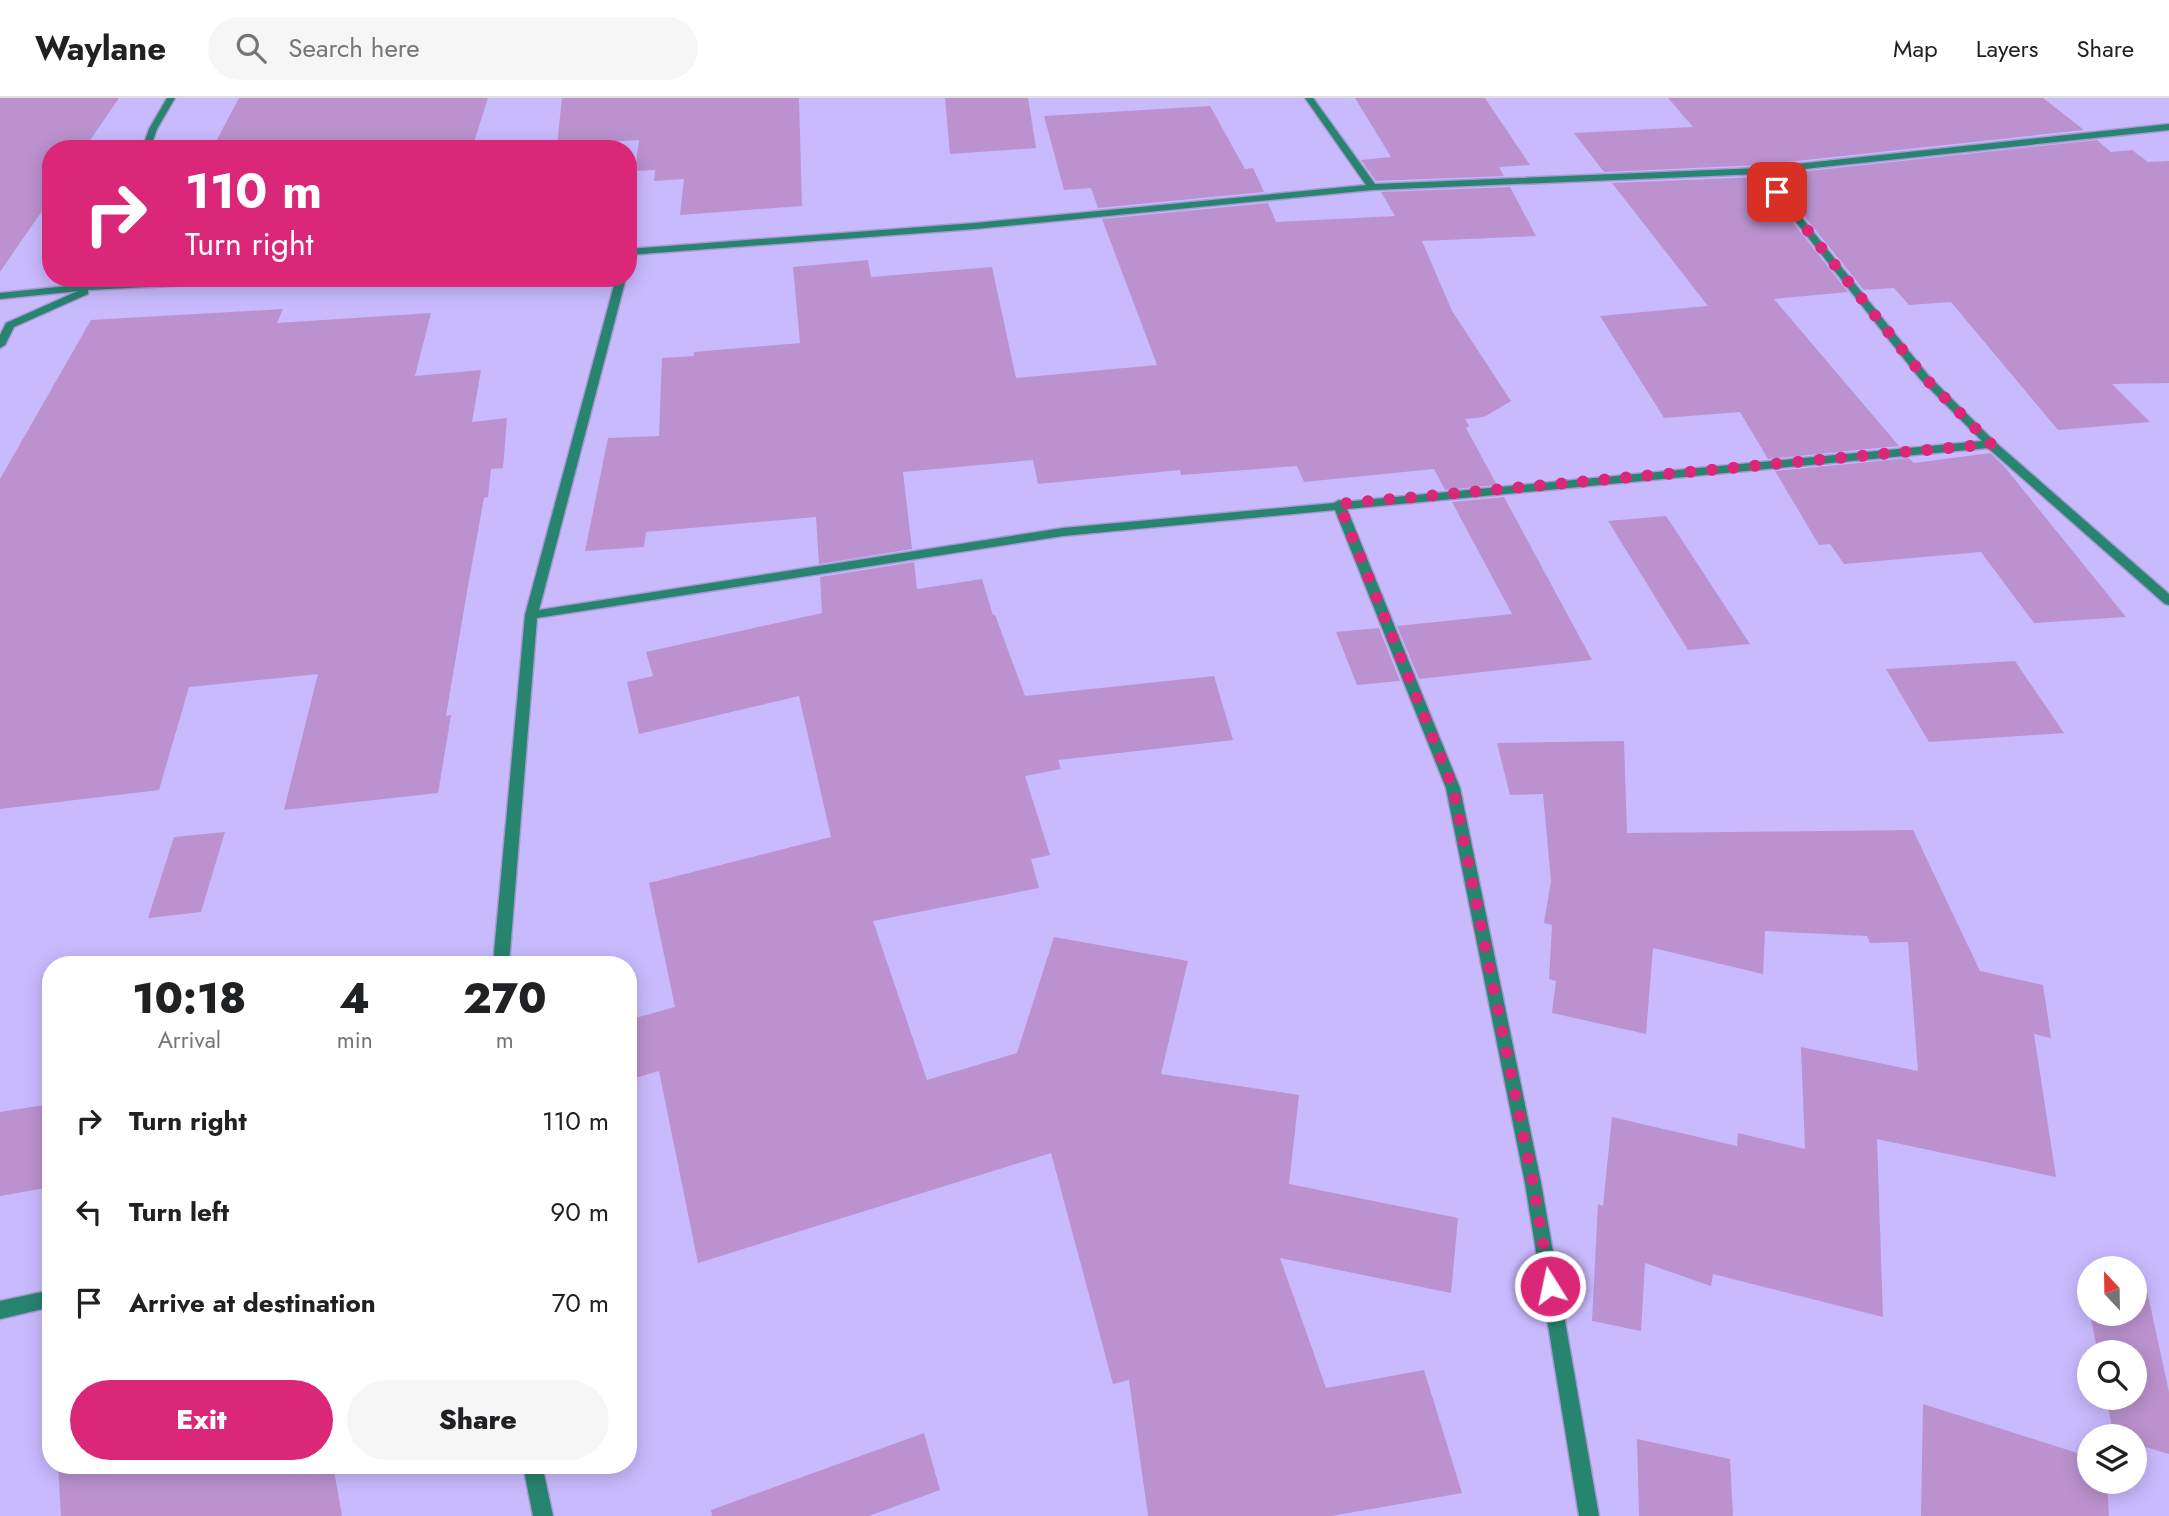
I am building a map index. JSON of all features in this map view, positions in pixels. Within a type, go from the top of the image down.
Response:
[{"type":"street","points":[[149,140],[172,98]]},
{"type":"street","points":[[1308,98],[1372,187]]},
{"type":"street","points":[[637,251],[975,226],[1372,187],[1760,171],[2169,127]]},
{"type":"street","points":[[1760,171],[1924,377],[1991,444],[2169,601]]},
{"type":"street","points":[[0,296],[63,287]]},
{"type":"street","points":[[0,345],[10,325],[88,287]]},
{"type":"street","points":[[502,956],[531,615],[619,287]]},
{"type":"street","points":[[531,615],[1063,532],[1991,444]]},
{"type":"street","points":[[1339,504],[1453,788],[1533,1183],[1589,1516]]},
{"type":"street","points":[[0,1310],[42,1300]]},
{"type":"street","points":[[535,1474],[544,1516]]},
{"type":"building","points":[[0,98],[119,98],[90,140],[42,140],[42,211],[0,272]]},
{"type":"building","points":[[239,98],[488,98],[475,140],[217,140]]},
{"type":"building","points":[[562,98],[799,98],[802,206],[680,215],[684,179],[654,181],[655,170],[637,171],[639,140],[558,140]]},
{"type":"building","points":[[945,98],[1028,98],[1036,148],[950,154]]},
{"type":"building","points":[[1355,98],[1485,98],[1530,165],[1499,167],[1504,176],[1376,181],[1361,160],[1391,157]]},
{"type":"building","points":[[1668,98],[2043,98],[2084,130],[1760,165],[1604,172],[1574,133],[1693,127]]},
{"type":"building","points":[[1210,106],[1245,169],[1253,168],[1264,192],[1098,208],[1091,188],[1064,190],[1044,116]]},
{"type":"building","points":[[2097,140],[2111,152],[2132,150],[2148,162],[2169,161],[2169,383],[2112,384],[2150,422],[2058,430],[1951,302],[1909,305],[1894,288],[1864,290],[1771,175]]},
{"type":"building","points":[[1757,177],[1848,292],[1774,299],[1899,446],[1768,459],[1740,412],[1664,418],[1600,316],[1708,306],[1612,183]]},
{"type":"building","points":[[1510,187],[1536,236],[1422,241],[1452,311],[1511,401],[1484,417],[1465,419],[1469,426],[1466,428],[1497,485],[1445,490],[1434,469],[1304,482],[1297,466],[1181,475],[1180,470],[1038,484],[1033,460],[903,472],[912,549],[819,564],[816,517],[646,532],[644,547],[585,551],[608,438],[659,436],[662,358],[694,356],[694,352],[800,343],[793,267],[868,260],[871,277],[992,267],[1016,378],[1157,365],[1102,219],[1268,203],[1276,222],[1395,216],[1381,192]]},
{"type":"building","points":[[283,309],[277,323],[431,313],[415,376],[481,370],[472,422],[507,418],[503,468],[491,469],[488,497],[484,498],[446,716],[451,715],[438,793],[284,810],[318,674],[189,687],[159,790],[0,809],[0,479],[91,320]]},
{"type":"building","points":[[1990,453],[2003,465],[2126,617],[2034,623],[1981,552],[1844,564],[1830,544],[1819,545],[1775,471],[1909,458],[1914,463]]},
{"type":"building","points":[[1504,497],[1592,660],[1419,679],[1397,626],[1512,614],[1452,502]]},
{"type":"building","points":[[1666,516],[1750,644],[1688,650],[1608,521]]},
{"type":"building","points":[[914,562],[917,589],[982,579],[1025,696],[1214,676],[1233,740],[1058,760],[1061,769],[1025,776],[1050,855],[1031,859],[1039,888],[873,921],[927,1080],[1017,1053],[1054,937],[1188,961],[1161,1074],[1299,1095],[1289,1184],[1458,1218],[1451,1293],[1280,1258],[1326,1388],[1424,1370],[1462,1493],[1332,1516],[1148,1516],[1129,1380],[1113,1384],[1051,1153],[698,1263],[659,1071],[637,1077],[637,1018],[675,1007],[649,883],[831,837],[799,696],[639,734],[627,682],[653,676],[646,652],[822,613],[820,577]]},
{"type":"building","points":[[1379,628],[1400,681],[1357,685],[1336,632]]},
{"type":"building","points":[[2015,661],[2064,733],[1929,742],[1886,669]]},
{"type":"building","points":[[1624,741],[1627,833],[1913,830],[1980,971],[2043,985],[2051,1038],[2034,1034],[2056,1177],[1877,1139],[1883,1317],[1713,1274],[1711,1286],[1645,1263],[1641,1331],[1592,1321],[1598,1204],[1603,1206],[1612,1117],[1737,1146],[1738,1133],[1805,1149],[1801,1047],[1918,1071],[1908,942],[1870,943],[1867,936],[1765,931],[1763,974],[1653,948],[1646,1034],[1552,1013],[1556,981],[1549,979],[1552,925],[1544,923],[1551,881],[1543,794],[1510,795],[1497,743]]},
{"type":"building","points":[[225,832],[201,912],[148,918],[174,837]]},
{"type":"building","points":[[42,1105],[42,1189],[0,1196],[0,1112]]},
{"type":"building","points":[[2147,1291],[2169,1392],[2169,1454],[2147,1448],[2147,1424],[2111,1424],[2108,1410],[2147,1410],[2147,1340],[2095,1340],[2092,1326],[2147,1326]]},
{"type":"building","points":[[1923,1404],[2077,1453],[2077,1494],[2108,1494],[2109,1516],[1921,1516]]},
{"type":"building","points":[[924,1433],[940,1490],[869,1516],[712,1516],[711,1510]]},
{"type":"building","points":[[1637,1439],[1730,1459],[1733,1516],[1639,1516]]},
{"type":"building","points":[[59,1474],[335,1474],[342,1516],[61,1516]]},
{"type":"route","points":[[1550,1286],[1533,1183],[1453,788],[1339,504],[1991,444],[1924,377],[1777,192]]}]
